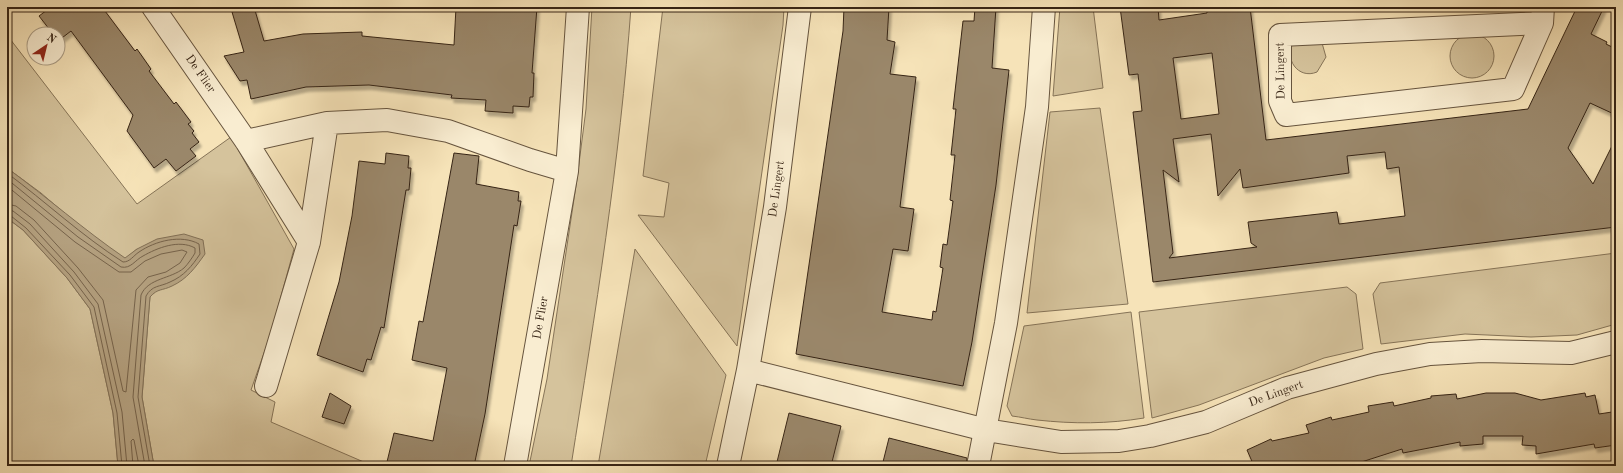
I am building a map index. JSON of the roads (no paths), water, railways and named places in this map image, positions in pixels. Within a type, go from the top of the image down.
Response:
[{"type":"street","name":"De Flier","points":[[153,7],[246,142],[308,242]]},
{"type":"street","name":"De Flier","points":[[515,466],[567,171],[578,7]]},
{"type":"street","name":"De Lingert","points":[[728,466],[748,370],[775,207],[800,7]]},
{"type":"street","points":[[978,466],[1006,322],[1037,107],[1044,7]]},
{"type":"street","name":"De Lingert","points":[[1543,15],[1513,90],[1286,115],[1280,101],[1280,35],[1543,15]]},
{"type":"street","points":[[246,142],[327,123],[387,120],[448,131],[530,160],[567,171]]},
{"type":"street","points":[[266,386],[308,242],[327,123]]},
{"type":"street","name":"De Lingert","points":[[748,370],[986,430],[1061,442],[1119,441],[1150,436],[1206,422],[1287,388],[1376,364],[1430,354],[1482,351],[1571,353],[1616,342]]},
{"type":"water","points":[[7,168],[125,258],[137,249],[157,239],[184,234],[203,240],[205,254],[190,273],[169,288],[158,291],[150,297],[142,397],[154,466],[118,466],[113,413],[90,309],[67,278],[23,230],[7,218]]}]
